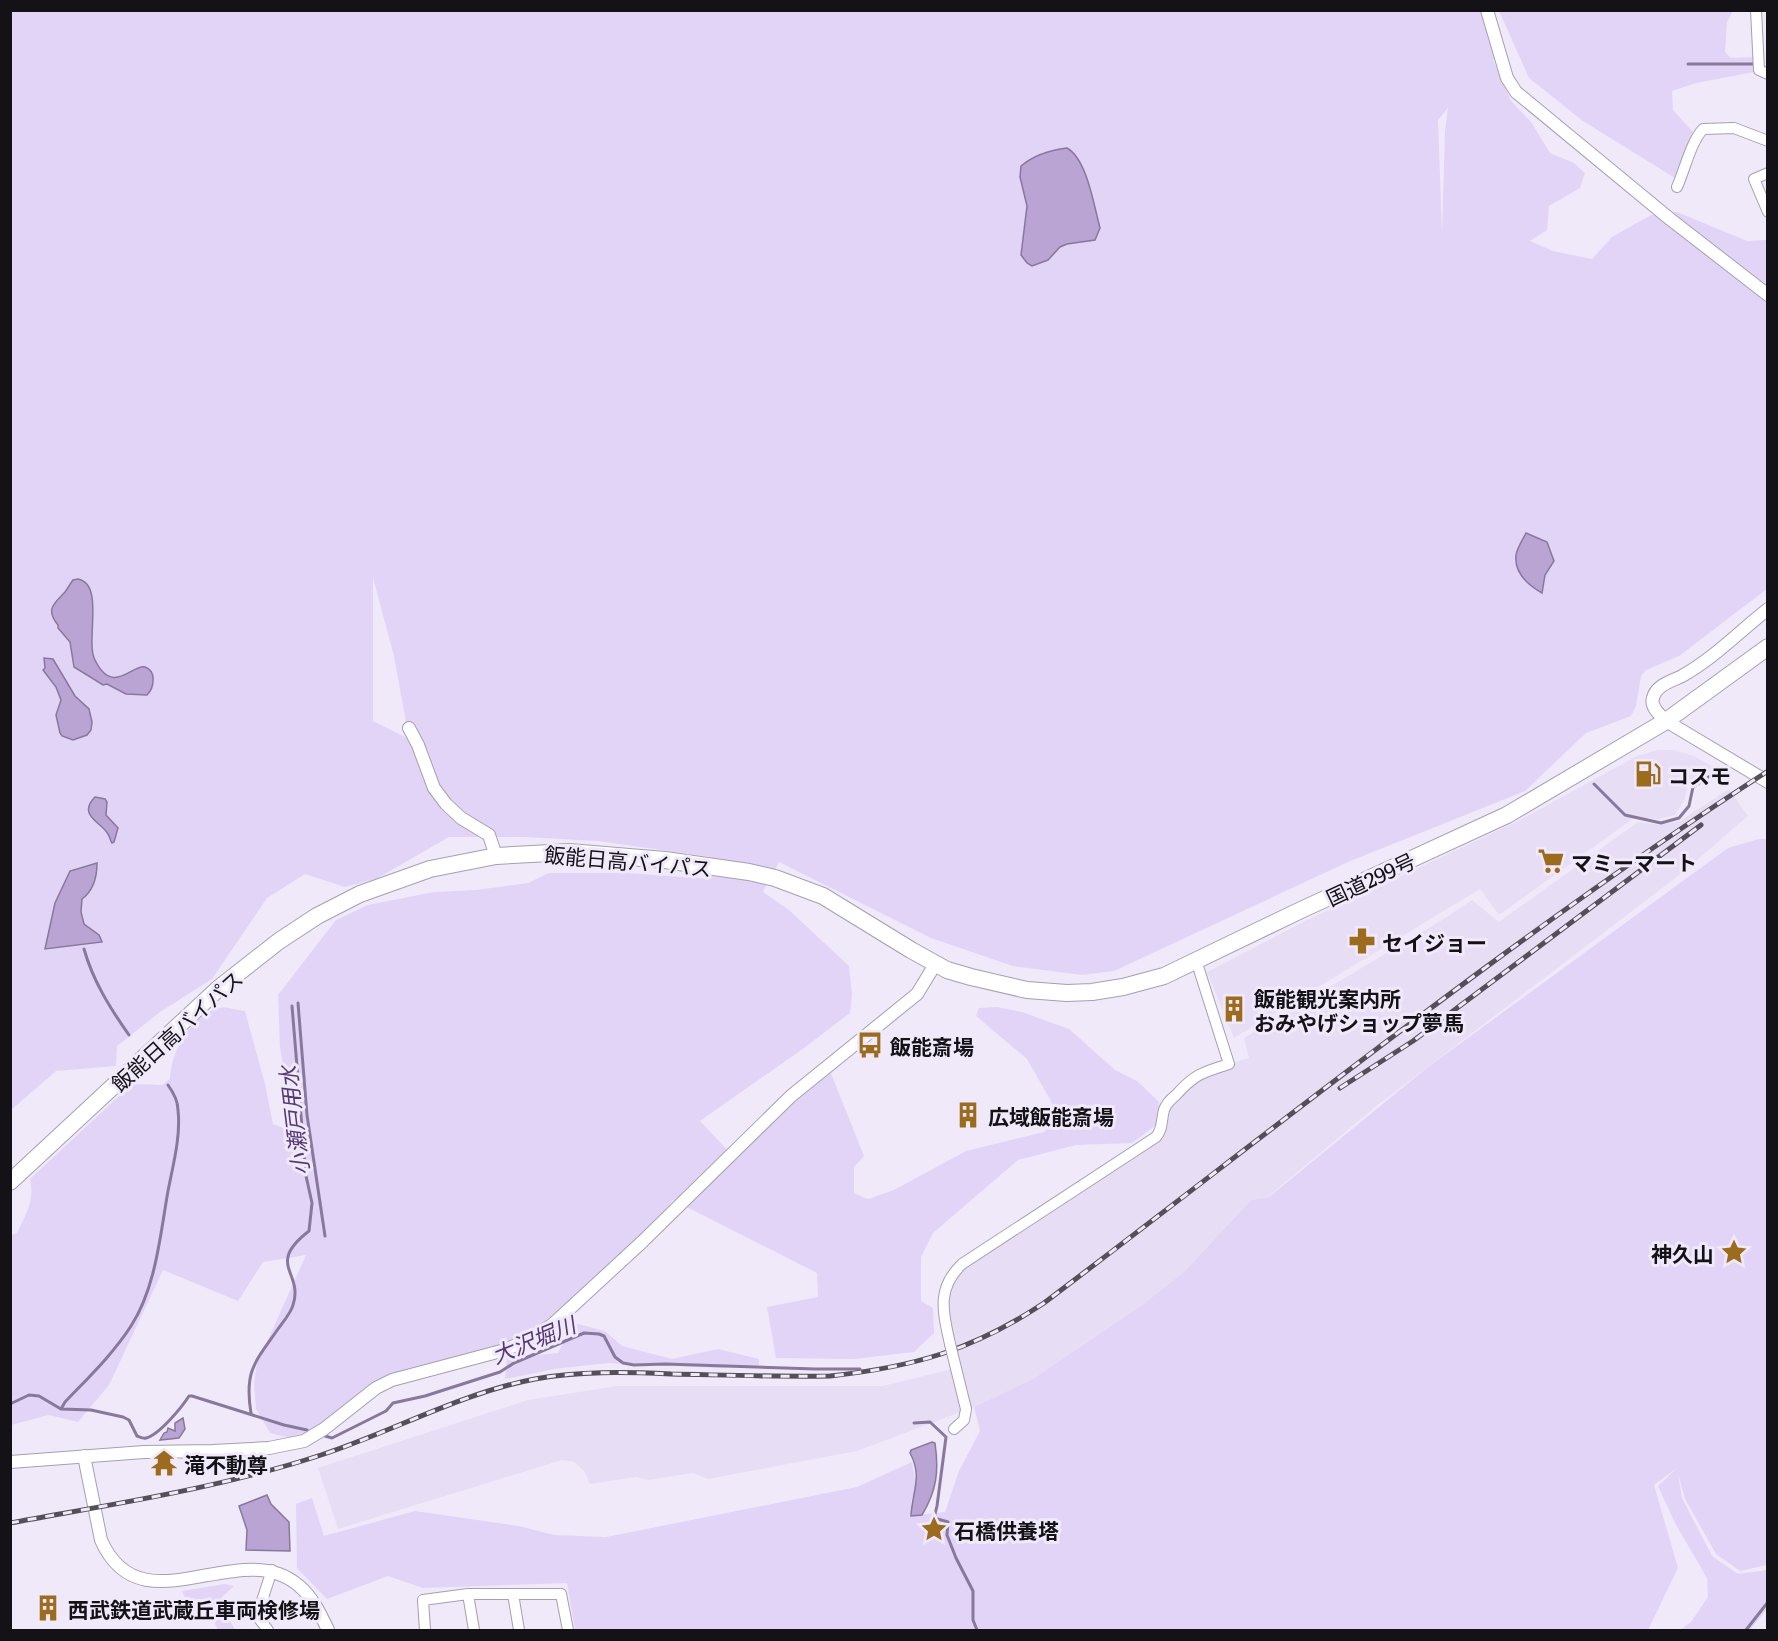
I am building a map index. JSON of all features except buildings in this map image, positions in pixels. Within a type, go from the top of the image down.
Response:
[{"type":"highway","name":"国道299号","points":[[936,963],[948,970],[995,985],[1066,993],[1092,992],[1164,976],[1507,815],[1666,721],[1767,647]]},
{"type":"highway","name":"飯能日高バイパス","points":[[10,1182],[251,961],[298,927],[360,894],[430,869],[496,856],[569,852],[722,868],[775,878],[823,896],[936,963]]},
{"type":"street","points":[[1487,10],[1507,78],[1516,92],[1670,219],[1767,295]]},
{"type":"street","points":[[1756,10],[1759,70],[1767,74]]},
{"type":"street","points":[[1677,187],[1696,137],[1703,129],[1734,128],[1767,141]]},
{"type":"street","points":[[1767,173],[1754,178],[1767,212]]},
{"type":"street","points":[[1767,609],[1697,667],[1657,690],[1652,704],[1656,712],[1666,721],[1767,782]]},
{"type":"street","points":[[409,728],[434,788],[461,818],[489,835],[496,856]]},
{"type":"street","points":[[954,1429],[964,1420],[966,1409],[945,1321],[944,1294],[947,1281],[962,1264],[1156,1137],[1162,1126],[1167,1103],[1191,1078],[1229,1064],[1196,960]]},
{"type":"street","points":[[10,1462],[144,1452],[261,1449],[304,1441],[324,1429],[376,1388],[392,1380],[505,1350],[529,1339],[552,1325],[642,1242],[791,1096],[917,994],[936,963]]},
{"type":"street","points":[[84,1456],[101,1540],[106,1551],[122,1569],[163,1583],[241,1569],[272,1570],[300,1586],[318,1609],[328,1630]]},
{"type":"street","points":[[268,1630],[257,1616],[272,1570]]},
{"type":"street","points":[[425,1630],[423,1600],[468,1594],[561,1593],[568,1630]]},
{"type":"street","points":[[468,1594],[474,1630]]},
{"type":"street","points":[[513,1594],[519,1630]]},
{"type":"shaded area","points":[[11,11],[1489,11],[1501,53],[1493,60],[1511,101],[1531,122],[1550,153],[1574,163],[1585,173],[1580,188],[1549,206],[1547,230],[1530,241],[1553,251],[1592,259],[1612,237],[1651,215],[1677,212],[1747,241],[1767,240],[1767,589],[1679,656],[1646,670],[1641,676],[1636,706],[1631,716],[1586,733],[1525,791],[1348,862],[1114,971],[1082,975],[1013,966],[931,938],[779,862],[763,892],[789,910],[849,966],[852,994],[850,1013],[700,1121],[733,1156],[830,1071],[864,1156],[854,1167],[854,1193],[868,1199],[894,1190],[966,1151],[1044,1132],[1055,1119],[1051,1101],[1027,1059],[976,1016],[979,1008],[997,1007],[1022,1012],[1069,1029],[1115,1070],[1137,1081],[1159,1102],[1156,1125],[1132,1143],[1076,1145],[1018,1160],[933,1233],[921,1257],[921,1301],[933,1308],[934,1333],[914,1352],[854,1359],[776,1358],[767,1307],[818,1297],[817,1273],[673,1200],[642,1242],[529,1339],[392,1380],[304,1441],[270,1433],[256,1409],[254,1383],[257,1364],[306,1255],[263,1262],[238,1301],[163,1270],[109,1385],[78,1422],[49,1415],[11,1425],[11,1235],[17,1233],[29,1207],[30,1179],[132,1084],[162,1085],[170,1079],[178,1047],[199,1019],[218,1008],[245,1011],[265,1084],[273,1124],[293,1132],[280,1047],[278,995],[336,920],[368,905],[434,892],[476,890],[528,883],[549,873],[627,873],[711,879],[711,857],[598,841],[525,837],[449,837],[376,879],[345,887],[305,874],[267,898],[212,979],[160,1012],[117,1046],[116,1066],[56,1071],[11,1110]],"holes":[[[1448,108],[1445,131],[1442,234],[1438,120]],[[373,578],[394,656],[409,739],[373,721]]]},
{"type":"shaded area","points":[[1499,11],[1733,11],[1727,22],[1725,52],[1731,58],[1754,57],[1754,72],[1696,83],[1672,91],[1673,110],[1693,132],[1679,175],[1675,178],[1583,121],[1529,78]]},
{"type":"shaded area","points":[[1067,148],[1080,162],[1085,172],[1100,228],[1095,240],[1067,244],[1060,247],[1048,260],[1032,266],[1021,255],[1027,206],[1020,177],[1021,166],[1043,154]]},
{"type":"shaded area","points":[[1526,533],[1547,542],[1554,561],[1545,575],[1542,593],[1527,582],[1517,567],[1517,552]]},
{"type":"shaded area","points":[[78,579],[86,583],[91,591],[92,640],[95,660],[102,671],[109,676],[122,676],[140,667],[149,669],[153,680],[147,695],[126,694],[107,684],[103,685],[74,667],[70,642],[58,628],[52,615],[52,607],[73,580]]},
{"type":"shaded area","points":[[44,658],[53,659],[75,696],[89,709],[92,722],[91,730],[87,735],[73,740],[60,733],[56,715],[61,700],[56,687],[43,670],[45,668]]},
{"type":"shaded area","points":[[1658,750],[1674,750],[1694,756],[1715,768],[1688,786],[1684,800],[1675,815],[1659,819],[1634,818],[1499,915],[1480,889],[1234,1038],[1207,972],[1303,922],[1516,822],[1637,756]]},
{"type":"shaded area","points":[[1729,789],[1748,816],[1682,873],[1375,1107],[1268,1197],[1251,1200],[1184,1272],[1142,1305],[1033,1379],[974,1407],[857,1451],[708,1479],[693,1473],[648,1480],[636,1477],[590,1484],[584,1471],[574,1462],[562,1460],[338,1529],[318,1468],[528,1400],[617,1386],[883,1386],[956,1368],[945,1321],[954,1271],[1156,1137],[1164,1112],[1200,1073],[1249,1058],[1244,1038],[1472,900],[1499,922],[1638,822],[1661,825],[1680,821]]},
{"type":"shaded area","points":[[95,797],[105,799],[107,802],[106,815],[118,828],[112,843],[105,830],[89,813],[90,803]]},
{"type":"shaded area","points":[[1767,839],[1767,1565],[1740,1571],[1716,1554],[1685,1499],[1678,1474],[1682,1498],[1712,1556],[1738,1574],[1767,1570],[1767,1609],[1750,1630],[1680,1630],[1691,1622],[1708,1597],[1707,1578],[1675,1523],[1658,1486],[1677,1468],[1654,1485],[1678,1568],[1648,1630],[575,1630],[567,1583],[423,1588],[388,1576],[327,1599],[297,1568],[296,1504],[312,1498],[324,1536],[415,1511],[519,1526],[554,1535],[606,1537],[857,1487],[912,1462],[917,1489],[911,1501],[911,1516],[945,1512],[959,1471],[980,1431],[974,1407],[1033,1379],[1142,1305],[1184,1272],[1251,1200],[1269,1197],[1428,1067],[1728,848]]},
{"type":"shaded area","points":[[97,863],[94,883],[82,899],[81,912],[84,924],[99,935],[102,942],[45,949],[55,903],[70,871]]},
{"type":"shaded area","points":[[574,1323],[605,1331],[622,1346],[672,1359],[718,1349],[759,1359],[759,1365],[719,1368],[608,1363],[554,1369],[505,1379],[507,1358],[558,1353]]},
{"type":"shaded area","points":[[183,1418],[185,1429],[179,1438],[160,1440],[168,1428],[175,1431],[175,1423]]},
{"type":"shaded area","points":[[935,1443],[937,1463],[934,1489],[922,1515],[911,1516],[916,1470],[910,1453],[911,1450]]},
{"type":"shaded area","points":[[267,1495],[271,1504],[289,1522],[290,1551],[246,1550],[247,1530],[239,1506]]},
{"type":"shaded area","points":[[225,1584],[234,1586],[219,1600],[235,1630],[218,1630],[211,1619],[190,1604],[182,1591]]},
{"type":"waterway","points":[[1688,64],[1755,64]]},
{"type":"waterway","points":[[1594,784],[1625,815],[1661,823],[1679,818],[1689,806],[1693,787],[1718,771]]},
{"type":"waterway","points":[[84,949],[103,994],[129,1035]]},
{"type":"waterway","name":"小瀬戸用水","points":[[298,1003],[307,1115],[325,1236]]},
{"type":"waterway","points":[[251,1413],[250,1377],[263,1350],[292,1308],[295,1294],[289,1268],[289,1252],[309,1231],[312,1203],[306,1176],[292,1006]]},
{"type":"waterway","points":[[61,1409],[100,1366],[131,1326],[152,1278],[179,1120],[175,1097],[168,1085]]},
{"type":"waterway","name":"大沢堀川","points":[[325,1436],[332,1438],[386,1411],[393,1403],[425,1396],[500,1372],[514,1363],[584,1333],[604,1336],[615,1357],[623,1363],[634,1365],[860,1369]]},
{"type":"waterway","name":"大沢堀川","points":[[10,1404],[29,1395],[39,1396],[61,1409],[91,1410],[123,1417],[129,1420],[137,1436],[145,1438],[163,1426],[189,1396],[192,1396],[307,1430]]},
{"type":"waterway","points":[[914,1423],[930,1422],[946,1437],[934,1518],[948,1522],[947,1535],[973,1591],[973,1620],[977,1630]]},
{"type":"waterway","points":[[1746,1630],[1768,1602]]},
{"type":"railway","points":[[10,1523],[167,1494],[283,1467],[348,1446],[453,1403],[507,1385],[535,1379],[602,1373],[830,1376],[916,1361],[967,1344],[992,1333],[1044,1303],[1491,963],[1674,833],[1768,771]]},
{"type":"railway","points":[[1340,1088],[1413,1041],[1701,825]]},
{"type":"place","name":"コスモ","points":[[1648,774]]},
{"type":"place","name":"マミーマート","points":[[1551,861]]},
{"type":"place","name":"セイジョー","points":[[1362,941]]},
{"type":"place","name":"飯能観光案内所 おみやげショップ夢馬","points":[[1234,1009]]},
{"type":"place","name":"飯能斎場","points":[[870,1045]]},
{"type":"place","name":"広域飯能斎場","points":[[968,1115]]},
{"type":"place","name":"神久山","points":[[1734,1252]]},
{"type":"place","name":"滝不動尊","points":[[164,1463]]},
{"type":"place","name":"石橋供養塔","points":[[934,1529]]},
{"type":"place","name":"西武鉄道武蔵丘車両検修場","points":[[48,1608]]}]
